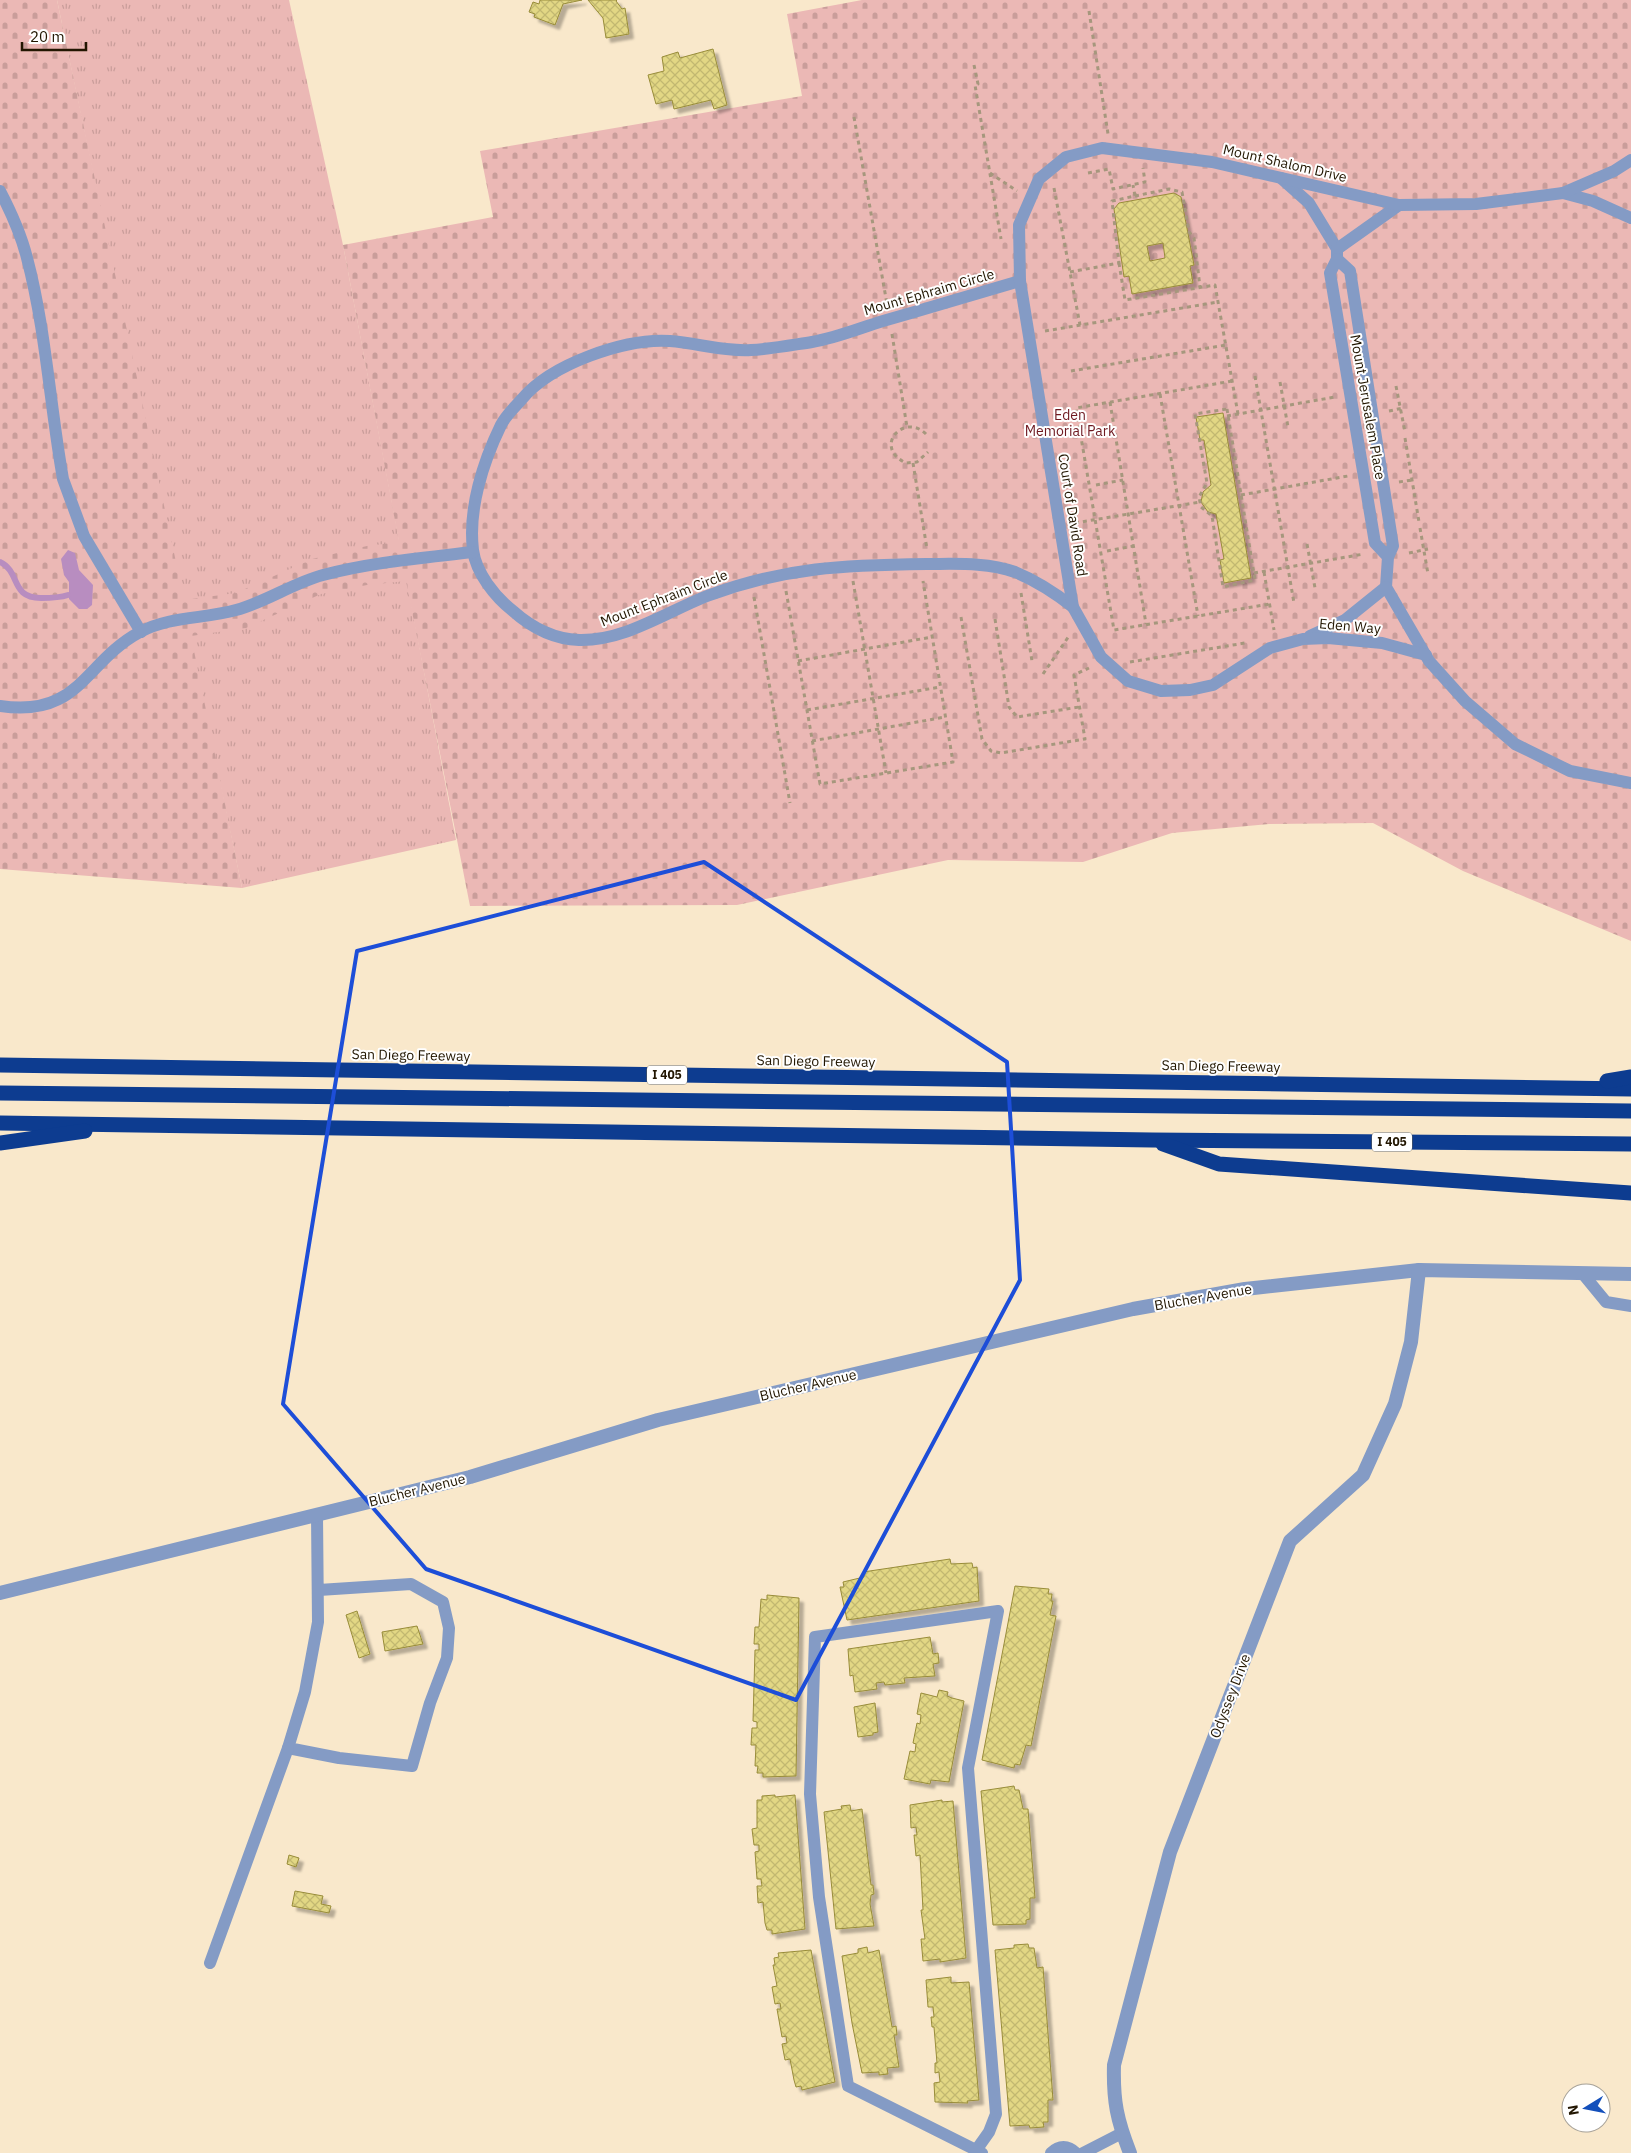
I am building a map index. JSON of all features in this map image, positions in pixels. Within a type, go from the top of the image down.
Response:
[{"type":"highway","name":"San Diego Freeway","points":[[0,1065],[1631,1089]]},
{"type":"highway","points":[[1561,1087],[1631,1077]]},
{"type":"highway","points":[[0,1093],[1631,1111]]},
{"type":"highway","points":[[0,1123],[133,1124]]},
{"type":"highway","points":[[0,1144],[133,1124]]},
{"type":"highway","name":"I 405","points":[[133,1124],[1152,1140],[1631,1144]]},
{"type":"highway","points":[[1152,1140],[1219,1164],[1631,1193]]},
{"type":"street","name":"Blucher Avenue","points":[[0,1593],[470,1477],[658,1420],[1133,1309],[1245,1288],[1419,1270],[1631,1274]]},
{"type":"street","name":"Odyssey Drive","points":[[1130,2153],[1122,2133],[1113,2098],[1114,2065],[1170,1852],[1290,1541],[1363,1474],[1395,1404],[1411,1342],[1419,1270]]},
{"type":"lane","name":"Mount Shalom Drive","points":[[1020,281],[1018,225],[1039,180],[1066,157],[1102,148],[1212,162],[1399,205],[1476,204],[1563,192],[1614,171],[1631,160]]},
{"type":"lane","name":"Mount Jerusalem Place","points":[[1279,176],[1309,203],[1337,254],[1350,271],[1393,546],[1385,554]]},
{"type":"lane","points":[[0,191],[15,220],[27,256],[35,291],[63,479],[72,509],[84,536],[141,632]]},
{"type":"lane","points":[[1563,192],[1631,218]]},
{"type":"lane","points":[[1337,254],[1399,205]]},
{"type":"lane","name":"Mount Jerusalem Place","points":[[1337,254],[1330,273],[1375,543],[1385,554],[1386,587]]},
{"type":"lane","name":"Mount Ephraim Circle","points":[[1020,281],[816,341],[748,351],[666,340],[632,344],[591,356],[557,370],[527,393],[502,422],[484,468],[472,516],[473,552],[485,580],[503,603],[522,619],[556,637],[581,640],[606,638],[626,632],[704,597],[783,573],[850,565],[971,564],[1018,574],[1045,585],[1072,606]]},
{"type":"lane","name":"Court of David Road","points":[[1020,281],[1072,606]]},
{"type":"lane","points":[[0,706],[19,709],[62,698],[85,682],[116,648],[141,632],[186,617],[227,612],[250,606],[321,575],[367,565],[473,552]]},
{"type":"lane","points":[[1303,638],[1345,620],[1386,587],[1426,655],[1465,701],[1515,744],[1570,771],[1631,783]]},
{"type":"lane","name":"Eden Way","points":[[1072,606],[1105,661],[1128,681],[1160,691],[1190,690],[1212,685],[1277,646],[1303,638],[1328,638],[1382,643],[1426,655]]},
{"type":"lane","points":[[1583,1274],[1606,1302],[1631,1306]]},
{"type":"lane","points":[[210,1962],[288,1748],[306,1683],[318,1622],[318,1514]]},
{"type":"lane","points":[[288,1748],[339,1758],[412,1766],[430,1703],[447,1658],[448,1628],[442,1602],[411,1584],[319,1590]]},
{"type":"lane","points":[[998,1611],[968,1768],[996,2114],[980,2151],[848,2086],[819,1897],[810,1794],[815,1637],[998,1611]]},
{"type":"lane","points":[[1083,2153],[1122,2133]]},
{"type":"lane","points":[[1051,2153],[1058,2147],[1064,2147],[1076,2153]]},
{"type":"path","points":[[1089,11],[1110,149]]},
{"type":"path","points":[[974,65],[978,84],[975,85],[1002,247]]},
{"type":"path","points":[[854,117],[907,427]]},
{"type":"path","points":[[1088,173],[1109,169],[1112,189],[1146,182],[1139,152]]},
{"type":"path","points":[[1050,171],[1080,325]]},
{"type":"path","points":[[990,173],[1030,200]]},
{"type":"path","points":[[1134,186],[1135,196]]},
{"type":"path","points":[[1200,287],[1194,238],[1189,232],[1182,192],[1169,189],[1112,201],[1125,300],[1215,285],[1238,414]]},
{"type":"path","points":[[1070,272],[1119,263]]},
{"type":"path","points":[[1029,334],[1218,302]]},
{"type":"path","points":[[1072,371],[1226,345]]},
{"type":"path","points":[[1255,376],[1294,603]]},
{"type":"path","points":[[1232,381],[1076,408],[1095,520],[1114,630],[1270,604]]},
{"type":"path","points":[[1280,382],[1288,427]]},
{"type":"path","points":[[1396,386],[1404,432]]},
{"type":"path","points":[[1160,394],[1198,616]]},
{"type":"path","points":[[1228,416],[1350,395]]},
{"type":"path","points":[[1110,402],[1146,624]]},
{"type":"path","points":[[1227,409],[1241,495],[1255,580],[1223,587],[1212,516],[1201,508],[1199,497],[1207,483],[1195,414],[1227,409]]},
{"type":"path","points":[[926,434],[922,430],[907,427],[895,433],[891,447],[893,454],[899,460],[906,463],[913,463],[922,459],[928,452]]},
{"type":"path","points":[[1405,438],[1419,522]]},
{"type":"path","points":[[783,573],[820,784],[952,762],[932,637],[913,463]]},
{"type":"path","points":[[1241,495],[1364,474]]},
{"type":"path","points":[[1096,485],[1123,480]]},
{"type":"path","points":[[1060,526],[1200,502]]},
{"type":"path","points":[[1420,528],[1428,574]]},
{"type":"path","points":[[1308,544],[1315,588]]},
{"type":"path","points":[[1107,551],[1134,546]]},
{"type":"path","points":[[1254,573],[1385,554]]},
{"type":"path","points":[[850,565],[886,773]]},
{"type":"path","points":[[1264,572],[1277,646]]},
{"type":"path","points":[[1018,574],[1032,661]]},
{"type":"path","points":[[751,582],[790,803]]},
{"type":"path","points":[[961,617],[982,739],[991,751],[1001,753],[1085,738],[1074,675],[1105,661],[1248,643],[1251,661]]},
{"type":"path","points":[[994,619],[1009,707],[1018,717],[1080,707]]},
{"type":"path","points":[[1042,674],[1080,620]]},
{"type":"path","points":[[798,661],[932,637]]},
{"type":"path","points":[[807,710],[940,687]]},
{"type":"path","points":[[812,740],[945,717]]},
{"type":"highlighted area","points":[[704,862],[1007,1062],[1020,1280],[796,1700],[426,1569],[283,1404],[357,951]]},
{"type":"green space","name":"Eden Memorial Park","points":[[0,0],[57,0],[184,600],[236,593],[312,559],[367,546],[399,542],[343,245],[493,217],[480,151],[802,96],[787,14],[862,0],[1631,0],[1631,941],[1463,871],[1373,823],[1269,824],[1172,833],[1083,862],[948,860],[737,905],[470,906],[406,581],[367,585],[321,594],[246,628],[191,636],[242,888],[0,869]]},
{"type":"green space","points":[[57,0],[289,0],[343,245],[456,840],[242,888]]},
{"type":"shaded area","points":[[68,550],[75,553],[79,570],[93,585],[92,605],[87,609],[79,609],[69,599],[69,582],[64,575],[61,559]]},
{"type":"building","points":[[540,0],[582,0],[563,4],[555,25],[534,17],[535,14],[529,12],[533,2],[539,4]]},
{"type":"building","points":[[588,0],[617,0],[622,9],[625,8],[629,34],[606,38],[603,18]]},
{"type":"building","points":[[713,49],[727,105],[714,109],[711,100],[674,109],[672,100],[656,104],[648,75],[664,71],[662,57],[678,52],[680,58]]},
{"type":"building","points":[[1174,193],[1181,197],[1194,265],[1190,266],[1193,283],[1132,294],[1129,276],[1124,277],[1114,209],[1119,203]],"holes":[[[1163,243],[1165,258],[1150,261],[1147,246]]]},
{"type":"building","points":[[1223,413],[1251,578],[1224,583],[1220,560],[1224,559],[1216,514],[1208,512],[1201,502],[1203,492],[1211,485],[1204,440],[1200,440],[1196,417]]},
{"type":"building","points":[[950,1559],[951,1564],[972,1563],[973,1568],[977,1567],[979,1601],[847,1620],[840,1587],[844,1587],[843,1582],[864,1577],[863,1572]]},
{"type":"building","points":[[1015,1586],[1049,1589],[1048,1594],[1052,1594],[1051,1601],[1053,1601],[1050,1615],[1056,1616],[1031,1746],[1026,1745],[1020,1765],[1015,1764],[1014,1768],[982,1760]]},
{"type":"building","points":[[767,1595],[799,1598],[796,1776],[763,1777],[763,1773],[757,1773],[758,1766],[755,1766],[756,1745],[751,1745],[752,1728],[757,1728],[757,1722],[753,1721],[755,1650],[759,1650],[759,1644],[754,1644],[755,1627],[759,1627],[761,1599],[767,1600]]},
{"type":"building","points":[[357,1611],[370,1654],[359,1658],[346,1615]]},
{"type":"building","points":[[417,1626],[423,1644],[385,1651],[382,1632]]},
{"type":"building","points":[[930,1637],[933,1654],[938,1653],[939,1663],[933,1664],[935,1676],[904,1678],[905,1683],[885,1685],[884,1682],[876,1683],[877,1689],[855,1692],[853,1675],[850,1676],[848,1649]]},
{"type":"building","points":[[939,1690],[948,1692],[947,1696],[964,1701],[949,1782],[931,1780],[930,1784],[904,1779],[910,1751],[915,1752],[916,1744],[913,1743],[917,1723],[920,1724],[921,1715],[917,1714],[921,1693],[937,1697]]},
{"type":"building","points":[[875,1703],[878,1732],[873,1733],[873,1735],[858,1737],[854,1707]]},
{"type":"building","points":[[1014,1786],[1015,1790],[1019,1790],[1023,1809],[1028,1809],[1035,1898],[1030,1898],[1030,1919],[1026,1920],[1026,1924],[993,1925],[981,1791]]},
{"type":"building","points":[[775,1795],[775,1797],[795,1795],[805,1929],[772,1934],[772,1930],[767,1930],[765,1923],[763,1902],[758,1903],[757,1886],[762,1886],[761,1879],[757,1879],[755,1852],[759,1851],[759,1845],[754,1845],[752,1829],[757,1828],[757,1800],[762,1800],[762,1796]]},
{"type":"building","points":[[942,1800],[942,1802],[953,1801],[966,1958],[940,1962],[940,1959],[923,1961],[921,1939],[925,1939],[921,1910],[923,1910],[920,1855],[916,1856],[914,1835],[917,1835],[916,1827],[911,1828],[910,1805]]},
{"type":"building","points":[[850,1805],[851,1811],[862,1809],[871,1885],[873,1885],[874,1894],[871,1895],[870,1904],[874,1926],[836,1929],[824,1812],[842,1809],[841,1806]]},
{"type":"building","points":[[289,1855],[299,1858],[296,1867],[287,1864]]},
{"type":"building","points":[[295,1891],[323,1896],[321,1904],[331,1906],[329,1913],[292,1906]]},
{"type":"building","points":[[1028,1944],[1029,1948],[1034,1948],[1037,1968],[1043,1967],[1053,2100],[1048,2100],[1048,2122],[1043,2122],[1044,2127],[1030,2128],[1029,2125],[1010,2126],[995,1950],[1014,1948],[1014,1945]]},
{"type":"building","points":[[867,1947],[868,1953],[879,1950],[892,2027],[896,2026],[897,2035],[894,2035],[899,2067],[887,2068],[888,2074],[879,2075],[879,2072],[862,2073],[852,2023],[842,1956],[858,1953],[858,1949]]},
{"type":"building","points":[[811,1950],[835,2082],[802,2090],[801,2086],[796,2087],[790,2059],[785,2060],[782,2044],[787,2043],[786,2036],[782,2037],[777,2009],[781,2009],[780,2003],[775,2004],[772,1987],[777,1986],[773,1965],[775,1965],[774,1958],[779,1957],[778,1953]]},
{"type":"building","points":[[951,1977],[951,1983],[969,1982],[979,2100],[967,2101],[968,2103],[935,2102],[934,2083],[940,2082],[939,2072],[935,2073],[935,2063],[937,2063],[934,2027],[932,2027],[931,2017],[934,2017],[933,2007],[928,2007],[926,1980]]},
{"type":"waterway","points":[[0,562],[7,566],[24,594],[41,598],[68,595]]}]
